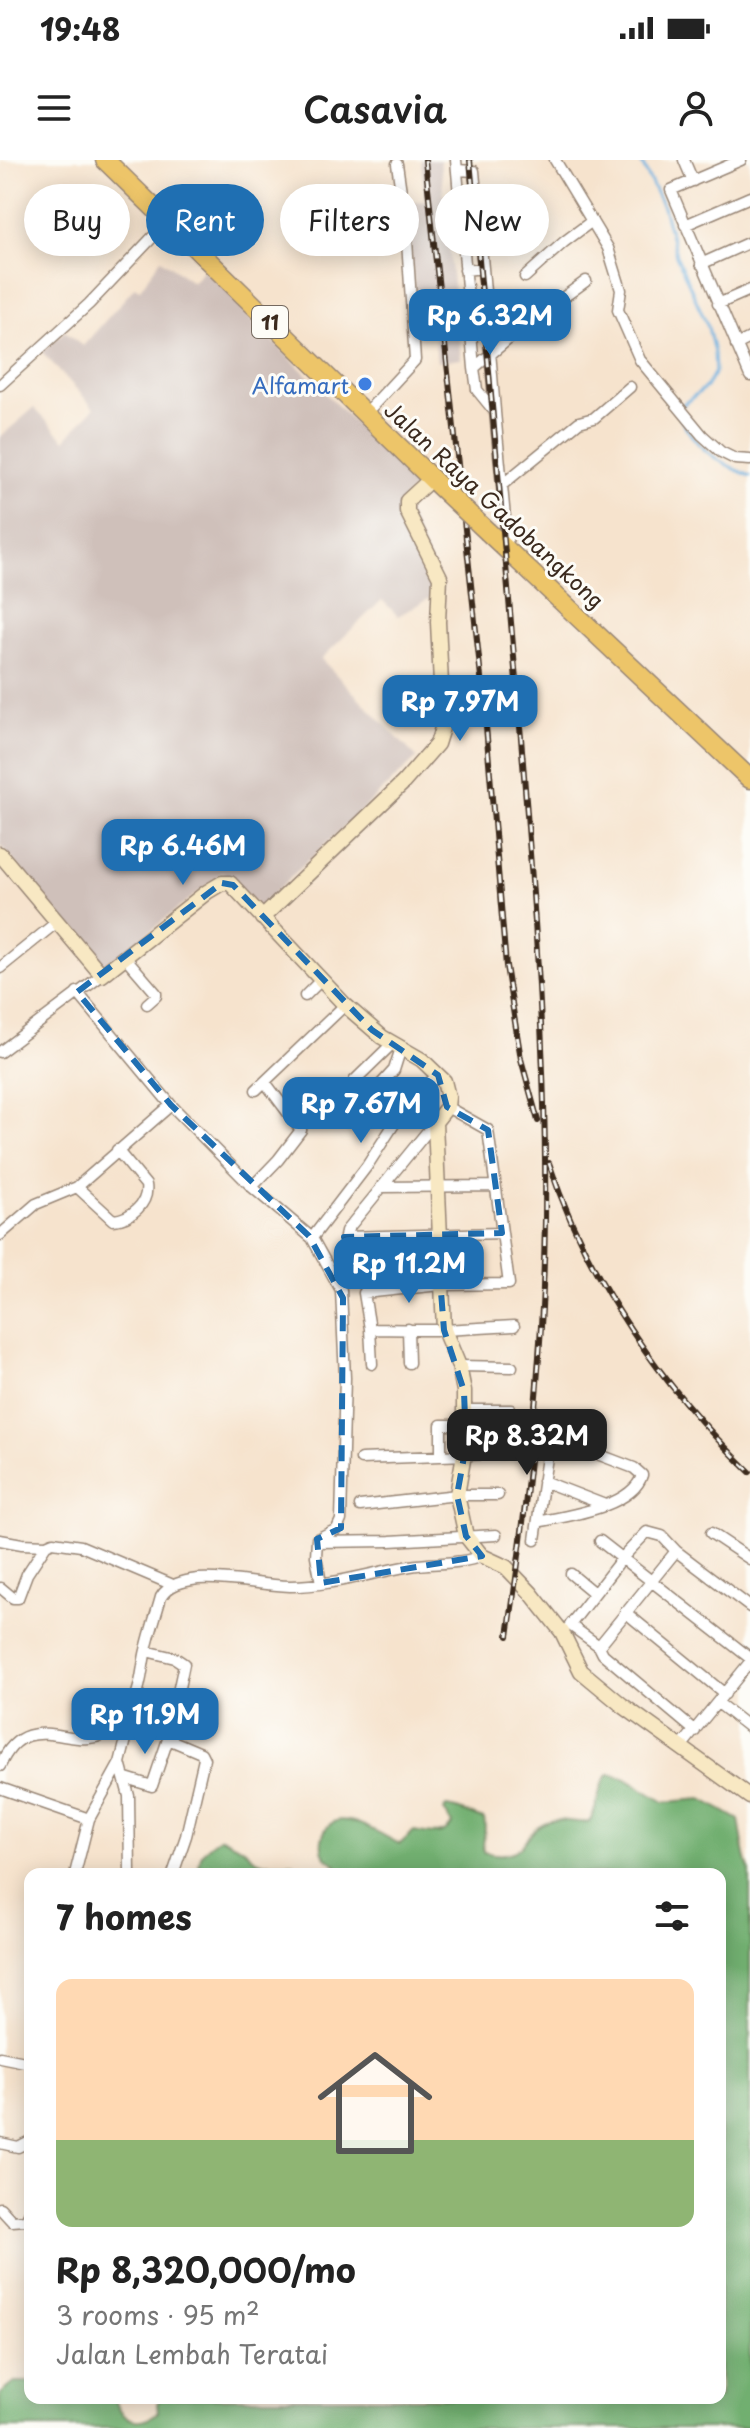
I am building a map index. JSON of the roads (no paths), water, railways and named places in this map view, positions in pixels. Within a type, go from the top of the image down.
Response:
[{"type":"highway","name":"Jalan Raya Gadobangkong","points":[[105,160],[146,201]]},
{"type":"highway","name":"Jalan Raya Gadobangkong","points":[[202,256],[433,481],[750,779]]},
{"type":"main road","points":[[262,918],[403,783],[442,737],[440,577],[407,506],[407,501],[433,481]]},
{"type":"main road","points":[[0,854],[102,975],[222,883],[233,885],[345,1005],[372,1030],[422,1060],[438,1075],[446,1086],[447,1107],[435,1122],[440,1282],[444,1330],[459,1366],[466,1418],[457,1495],[466,1536],[482,1556],[506,1567],[531,1593],[562,1632],[581,1671],[622,1705],[750,1797]]},
{"type":"street","points":[[555,160],[608,248],[621,290],[618,310],[640,360],[702,435],[721,452],[741,461],[749,457]]},
{"type":"street","points":[[684,160],[693,181]]},
{"type":"street","points":[[741,160],[671,190],[750,376]]},
{"type":"street","points":[[365,414],[415,360],[406,226],[397,164]]},
{"type":"street","points":[[495,412],[477,390],[456,165],[474,166],[508,551]]},
{"type":"street","points":[[685,225],[750,197]]},
{"type":"street","points":[[525,277],[592,221]]},
{"type":"street","points":[[701,264],[750,242]]},
{"type":"street","points":[[0,385],[89,304],[146,244]]},
{"type":"street","points":[[465,270],[483,268]]},
{"type":"street","points":[[474,368],[524,326],[586,281]]},
{"type":"street","points":[[718,304],[750,290]]},
{"type":"street","points":[[736,345],[750,338]]},
{"type":"street","points":[[502,485],[579,422],[594,418],[630,387]]},
{"type":"street","points":[[0,968],[57,922]]},
{"type":"street","points":[[125,957],[156,993],[147,1004]]},
{"type":"street","points":[[0,1052],[102,975]]},
{"type":"street","points":[[305,996],[320,981]]},
{"type":"street","points":[[77,992],[171,1105],[252,1187],[312,1238],[341,1290],[345,1378],[341,1520],[337,1529],[317,1542]]},
{"type":"street","points":[[256,1090],[345,1005]]},
{"type":"street","points":[[354,1081],[397,1045]]},
{"type":"street","points":[[373,1093],[394,1070],[397,1045]]},
{"type":"street","points":[[312,1238],[367,1166],[398,1118],[417,1094],[438,1075]]},
{"type":"street","points":[[252,1187],[278,1160],[301,1129],[265,1082]]},
{"type":"street","points":[[2,1228],[36,1204],[77,1187],[171,1105]]},
{"type":"street","points":[[435,1122],[346,1231],[345,1237],[364,1285],[440,1282],[509,1284],[488,1130],[447,1107]]},
{"type":"street","points":[[77,1187],[113,1220],[123,1219],[136,1210],[146,1197],[146,1185],[117,1150]]},
{"type":"street","points":[[381,1187],[495,1186]]},
{"type":"street","points":[[345,1237],[502,1233]]},
{"type":"street","points":[[372,1364],[370,1329],[358,1294],[440,1282]]},
{"type":"street","points":[[370,1329],[444,1330],[514,1326]]},
{"type":"street","points":[[408,1329],[409,1363]]},
{"type":"street","points":[[459,1366],[512,1367]]},
{"type":"street","points":[[441,1455],[441,1425],[511,1410]]},
{"type":"street","points":[[535,1540],[550,1436],[641,1473],[641,1480],[633,1491],[605,1505],[538,1522]]},
{"type":"street","points":[[361,1459],[547,1452]]},
{"type":"street","points":[[543,1481],[605,1505]]},
{"type":"street","points":[[360,1506],[457,1495],[498,1495]]},
{"type":"street","points":[[695,1731],[603,1654],[599,1646],[570,1625],[623,1557],[647,1532],[662,1536],[676,1551],[750,1607]]},
{"type":"street","points":[[711,1533],[750,1559]]},
{"type":"street","points":[[317,1542],[496,1535]]},
{"type":"street","points":[[0,1540],[12,1544],[46,1545],[53,1542],[81,1546],[173,1585]]},
{"type":"street","points":[[600,1541],[750,1662],[680,1748]]},
{"type":"street","points":[[317,1542],[321,1583]]},
{"type":"street","points":[[1,1588],[13,1598],[18,1598],[27,1574],[46,1545]]},
{"type":"street","points":[[599,1646],[676,1551]]},
{"type":"street","points":[[77,1868],[89,1819],[120,1763],[146,1651],[161,1597],[166,1590],[173,1585],[199,1579],[290,1586],[321,1583],[408,1566],[469,1561],[482,1556]]},
{"type":"street","points":[[571,1574],[594,1593]]},
{"type":"street","points":[[625,1612],[750,1728]]},
{"type":"street","points":[[126,1778],[152,1786],[168,1739],[184,1664],[175,1658],[146,1651]]},
{"type":"street","points":[[0,1766],[11,1748],[28,1735],[81,1737],[108,1731],[136,1696]]},
{"type":"street","points":[[168,1739],[201,1753],[204,1759],[175,1868]]},
{"type":"street","points":[[120,1763],[126,1778],[130,1868]]},
{"type":"street","points":[[0,1788],[89,1819]]},
{"type":"street","points":[[0,2057],[24,2062]]},
{"type":"street","points":[[0,2143],[18,2147],[24,2144]]},
{"type":"street","points":[[0,2208],[12,2221],[24,2220]]},
{"type":"waterway","points":[[640,160],[663,207],[676,255],[708,327],[714,353],[715,372],[706,387],[681,406]]},
{"type":"waterway","points":[[677,412],[691,435],[707,452],[750,476]]},
{"type":"railway","points":[[425,160],[485,714],[506,966],[521,1059],[538,1121]]},
{"type":"railway","points":[[470,160],[526,798],[544,1100],[545,1221],[538,1377],[508,1636]]},
{"type":"railway","points":[[549,1163],[584,1249],[631,1330],[687,1404],[750,1472]]},
{"type":"place","name":"Alfamart","points":[[365,384]]}]
